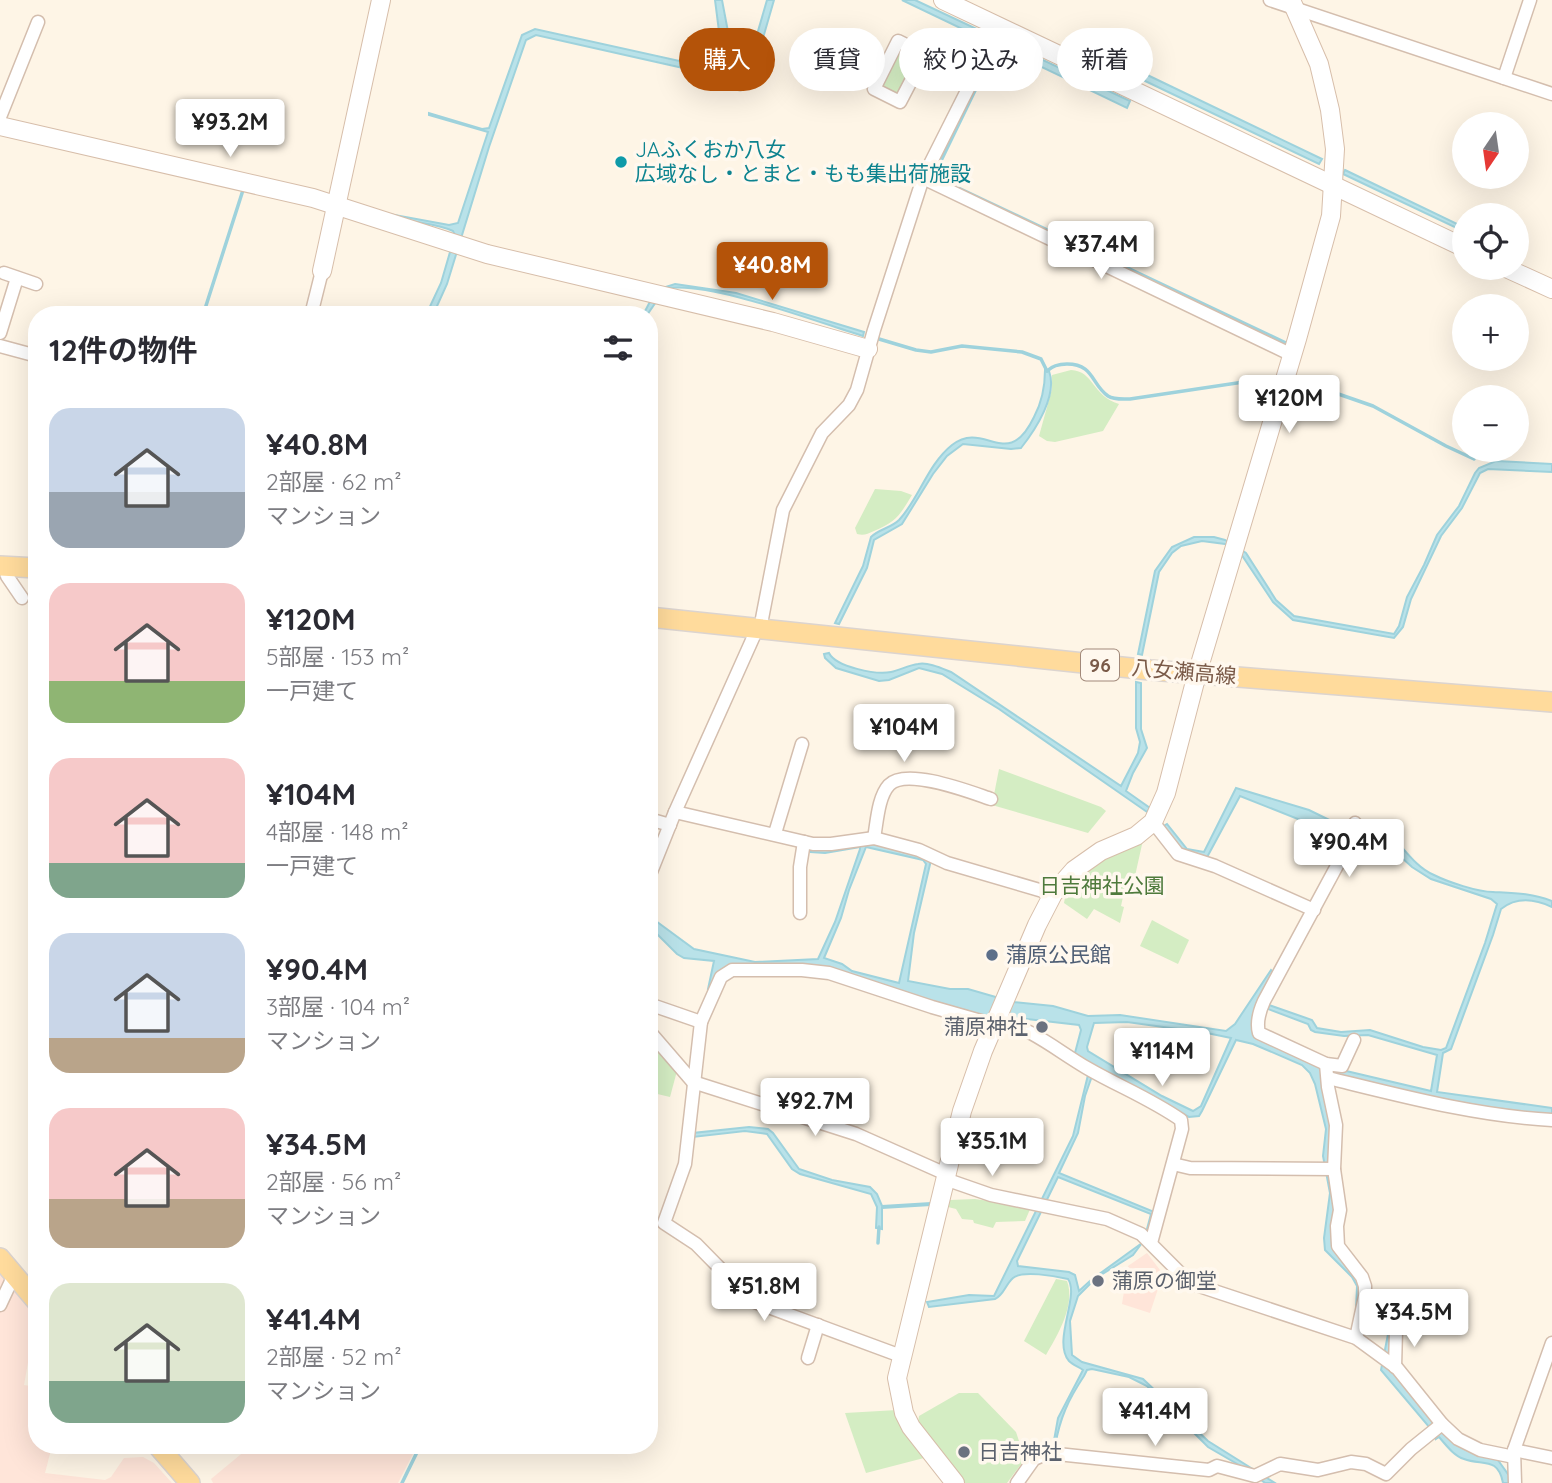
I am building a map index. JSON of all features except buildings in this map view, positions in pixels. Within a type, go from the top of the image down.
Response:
[{"type":"main road","points":[[3,571],[28,569]]},
{"type":"main road","name":"八女瀬高線","points":[[658,618],[1197,674],[1552,702]]},
{"type":"main road","points":[[0,1258],[28,1291]]},
{"type":"main road","points":[[165,1454],[190,1483]]},
{"type":"street","points":[[313,306],[381,0]]},
{"type":"street","points":[[943,0],[1452,242]]},
{"type":"street","points":[[1270,0],[1293,4],[1552,94]]},
{"type":"street","points":[[1504,78],[1530,0]]},
{"type":"street","points":[[955,1483],[911,1426],[904,1413],[897,1378],[962,1111],[997,1020],[1053,894],[1074,870],[1101,851],[1136,836],[1155,817],[1166,793],[1197,674],[1331,216],[1335,149],[1330,110],[1319,64],[1293,4]]},
{"type":"street","points":[[0,117],[38,22]]},
{"type":"street","points":[[898,41],[925,54],[900,102],[874,89],[898,41]]},
{"type":"street","points":[[658,854],[759,629],[783,510],[822,433],[849,405],[857,390],[923,178],[966,91]]},
{"type":"street","points":[[0,126],[337,205],[455,244],[774,322],[868,349]]},
{"type":"street","points":[[923,178],[1292,355]]},
{"type":"street","points":[[4,274],[36,284]]},
{"type":"street","points":[[0,333],[17,278]]},
{"type":"street","points":[[1529,278],[1552,289]]},
{"type":"street","points":[[0,346],[28,354]]},
{"type":"street","points":[[3,571],[19,595]]},
{"type":"street","points":[[773,834],[791,786],[802,744]]},
{"type":"street","points":[[874,838],[881,803],[888,786],[893,782],[932,780],[991,799]]},
{"type":"street","points":[[1155,817],[1178,853],[1215,866],[1314,910]]},
{"type":"street","points":[[658,819],[773,834],[804,842],[831,844],[874,838],[1053,894]]},
{"type":"street","points":[[1354,1040],[1342,1066],[1326,1064],[1259,1034],[1257,1027],[1262,1005],[1355,828]]},
{"type":"street","points":[[800,913],[800,867],[804,842]]},
{"type":"street","points":[[901,1356],[752,1301],[696,1244],[664,1223],[685,1164],[692,1082],[701,1022],[721,977],[732,970],[802,970],[829,973],[932,1007],[997,1020],[1045,1039],[1086,1068],[1161,1106],[1181,1120],[1182,1129],[1151,1243]]},
{"type":"street","points":[[658,1007],[701,1022]]},
{"type":"street","points":[[658,1042],[692,1082],[856,1134],[945,1177],[990,1195],[1107,1219],[1141,1234],[1190,1283],[1356,1338],[1389,1362],[1437,1428],[1480,1450],[1552,1458]]},
{"type":"street","points":[[1326,1064],[1336,1125],[1328,1170],[1340,1210],[1337,1226],[1338,1246],[1362,1277],[1365,1296],[1356,1338]]},
{"type":"street","points":[[1328,1079],[1430,1103],[1521,1118],[1552,1120]]},
{"type":"street","points":[[1173,1164],[1190,1168],[1328,1170]]},
{"type":"street","points":[[0,1305],[14,1275]]},
{"type":"street","points":[[808,1358],[818,1325]]},
{"type":"street","points":[[1389,1362],[1396,1330]]},
{"type":"street","points":[[1515,1483],[1514,1453],[1552,1343]]},
{"type":"street","points":[[1017,1483],[1034,1460],[1048,1449],[1075,1458],[1209,1470],[1217,1466],[1258,1474],[1280,1464],[1318,1470],[1351,1462],[1366,1464],[1386,1474],[1410,1449],[1437,1428]]},
{"type":"shaded area","points":[[1147,1253],[1163,1274],[1150,1313],[1122,1304],[1128,1266]]},
{"type":"shaded area","points":[[0,1274],[28,1308],[28,1363],[24,1385],[28,1386],[28,1454],[50,1454],[45,1473],[105,1480],[111,1477],[124,1458],[143,1457],[154,1463],[172,1483],[0,1483]]},
{"type":"shaded area","points":[[241,1454],[413,1454],[398,1483],[213,1483],[211,1479]]},
{"type":"green space","points":[[899,52],[900,91],[895,93],[885,88],[885,80]]},
{"type":"green space","points":[[1071,370],[1079,371],[1103,395],[1119,404],[1103,431],[1055,442],[1047,441],[1039,436],[1052,389],[1052,375]]},
{"type":"green space","points":[[875,489],[901,491],[912,495],[893,521],[867,534],[857,534],[855,528]]},
{"type":"green space","points":[[999,769],[1106,811],[1088,833],[992,805]]},
{"type":"green space","name":"日吉神社公園","points":[[1143,840],[1133,885],[1126,883],[1120,923],[1094,909],[1087,919],[1064,903],[1067,891],[1084,872],[1107,857]]},
{"type":"green space","points":[[1152,920],[1189,940],[1178,964],[1140,946]]},
{"type":"green space","points":[[658,1048],[677,1071],[670,1097],[658,1094]]},
{"type":"green space","points":[[975,1199],[1031,1207],[1025,1221],[996,1222],[993,1228],[974,1223],[973,1220],[962,1219],[956,1209],[948,1207],[950,1200]]},
{"type":"green space","points":[[1056,1279],[1067,1281],[1069,1300],[1064,1320],[1046,1355],[1024,1341]]},
{"type":"green space","points":[[959,1393],[978,1393],[1016,1432],[1025,1459],[1007,1483],[961,1483],[918,1423],[919,1416]]},
{"type":"green space","points":[[897,1410],[924,1458],[866,1473],[845,1413]]},
{"type":"water","points":[[715,0],[722,0],[727,28],[719,28]]},
{"type":"water","points":[[767,0],[774,0],[766,28],[759,28]]},
{"type":"water","points":[[902,0],[915,0],[975,28],[960,28]]},
{"type":"water","points":[[535,29],[679,61],[679,67],[536,35],[526,40],[489,147],[447,284],[437,306],[430,306],[441,283],[455,235],[453,231],[445,228],[389,214],[449,225],[458,223],[488,132],[429,113],[482,129],[489,128],[522,35]]},
{"type":"water","points":[[1043,60],[1057,67],[1057,74],[1043,68]]},
{"type":"water","points":[[1153,78],[1322,159],[1319,164],[1153,85]]},
{"type":"water","points":[[1092,91],[1109,91],[1130,101],[1127,108]]},
{"type":"water","points":[[1345,170],[1452,222],[1452,226],[1343,174]]},
{"type":"water","points":[[675,284],[736,293],[864,332],[863,336],[707,290],[665,289],[653,306],[648,306],[656,290]]},
{"type":"water","points":[[1045,370],[1049,371],[1051,380],[1048,401],[1039,422],[1021,448],[963,444],[947,456],[902,524],[874,540],[867,568],[839,624],[835,623],[863,566],[871,537],[899,520],[936,462],[952,445],[964,439],[975,438],[1005,444],[1024,433],[1041,400]]},
{"type":"water","points":[[1494,462],[1552,464],[1552,472],[1488,469],[1480,473],[1462,508],[1441,536],[1411,599],[1403,627],[1394,638],[1293,620],[1273,602],[1241,554],[1225,544],[1202,541],[1181,546],[1172,553],[1159,572],[1142,655],[1138,654],[1155,571],[1172,547],[1194,537],[1225,540],[1246,553],[1276,600],[1294,616],[1394,634],[1407,597],[1437,535],[1459,506],[1479,468]]},
{"type":"water","points":[[829,653],[848,666],[867,671],[884,673],[922,664],[951,672],[1121,786],[1138,753],[1140,742],[1136,728],[1136,682],[1141,683],[1141,729],[1147,748],[1126,791],[1150,808],[1147,812],[999,709],[942,674],[919,668],[889,680],[879,681],[836,668],[825,658],[824,654]]},
{"type":"water","points":[[1236,788],[1309,810],[1352,831],[1348,839],[1240,796],[1205,861],[1185,854],[1162,827],[1167,824],[1187,849],[1204,852]]},
{"type":"water","points":[[1372,822],[1388,833],[1425,870],[1447,881],[1487,892],[1530,895],[1552,901],[1552,907],[1526,900],[1513,902],[1501,909],[1451,1049],[1443,1053],[1437,1092],[1552,1108],[1552,1116],[1438,1101],[1324,1076],[1333,1131],[1336,1193],[1332,1230],[1362,1289],[1359,1311],[1356,1310],[1357,1286],[1352,1277],[1325,1250],[1330,1193],[1323,1156],[1326,1129],[1315,1084],[1302,1065],[1253,1044],[1236,1040],[1199,1116],[1189,1117],[1085,1063],[1075,1053],[1081,1030],[1079,1025],[984,1016],[819,968],[739,968],[711,990],[708,989],[714,961],[684,958],[658,935],[658,923],[694,949],[755,962],[818,959],[835,922],[860,847],[825,853],[811,850],[864,841],[905,850],[931,860],[914,933],[908,981],[950,989],[968,989],[1013,1002],[1053,1006],[1088,1016],[1120,1015],[1226,1031],[1235,1024],[1271,970],[1275,974],[1255,1036],[1342,1070],[1431,1091],[1437,1055],[1368,1035],[1344,1036],[1315,1032],[1308,1024],[1268,1009],[1269,1005],[1312,1020],[1317,1028],[1341,1032],[1370,1030],[1423,1047],[1441,1050],[1446,1048],[1497,904],[1491,899],[1431,879],[1412,867],[1370,829],[1367,829],[1363,836],[1358,834],[1361,826]],"holes":[[[866,847],[923,860],[926,864],[899,983],[852,971],[842,964],[824,958]],[[1127,1022],[1231,1038],[1201,1106],[1193,1111],[1162,1096],[1088,1051],[1087,1047],[1094,1023]]]},
{"type":"water","points":[[1088,1075],[1092,1076],[1078,1133],[1059,1173],[1152,1211],[1154,1213],[1150,1230],[1147,1229],[1151,1214],[1058,1177],[1017,1261],[1018,1266],[1069,1272],[1075,1275],[1079,1291],[1091,1280],[1142,1243],[1133,1255],[1096,1278],[1078,1296],[1070,1321],[1072,1355],[1082,1362],[1143,1379],[1208,1441],[1275,1483],[1265,1483],[1208,1447],[1147,1386],[1129,1377],[1092,1369],[1087,1370],[1069,1401],[1053,1446],[1058,1418],[1083,1370],[1069,1361],[1063,1342],[1071,1296],[1068,1279],[1024,1274],[1013,1278],[995,1299],[929,1307],[927,1302],[969,1295],[994,1296],[1073,1136]]},
{"type":"water","points":[[749,1127],[768,1129],[773,1133],[799,1169],[832,1180],[870,1187],[877,1194],[882,1206],[930,1205],[882,1208],[882,1229],[876,1228],[877,1207],[871,1194],[800,1174],[792,1169],[767,1134],[745,1131],[693,1137],[693,1133]]},
{"type":"water","points":[[1389,1329],[1401,1380],[1445,1433],[1495,1456],[1510,1477],[1511,1483],[1503,1483],[1501,1475],[1493,1465],[1460,1458],[1439,1437],[1436,1439],[1436,1435],[1381,1370]]},
{"type":"waterway","points":[[975,91],[935,177],[1286,343]]},
{"type":"waterway","points":[[206,306],[244,187]]},
{"type":"waterway","points":[[879,339],[931,352],[962,346],[1022,352],[1041,359],[1047,371]]},
{"type":"waterway","points":[[1047,371],[1061,364],[1082,367],[1108,396],[1122,399],[1277,377]]},
{"type":"waterway","points":[[1295,379],[1373,406],[1452,449]]},
{"type":"waterway","points":[[878,1243],[879,1227]]},
{"type":"waterway","points":[[1368,1315],[1381,1318]]},
{"type":"waterway","points":[[402,1483],[416,1454]]},
{"type":"place","name":"JAふくおか八女 広域なし・とまと・もも集出荷施設","points":[[621,162]]},
{"type":"place","name":"蒲原公民館","points":[[992,955]]},
{"type":"place","name":"蒲原神社","points":[[1042,1027]]},
{"type":"place","name":"蒲原の御堂","points":[[1098,1281]]},
{"type":"place","name":"日吉神社","points":[[964,1452]]}]
